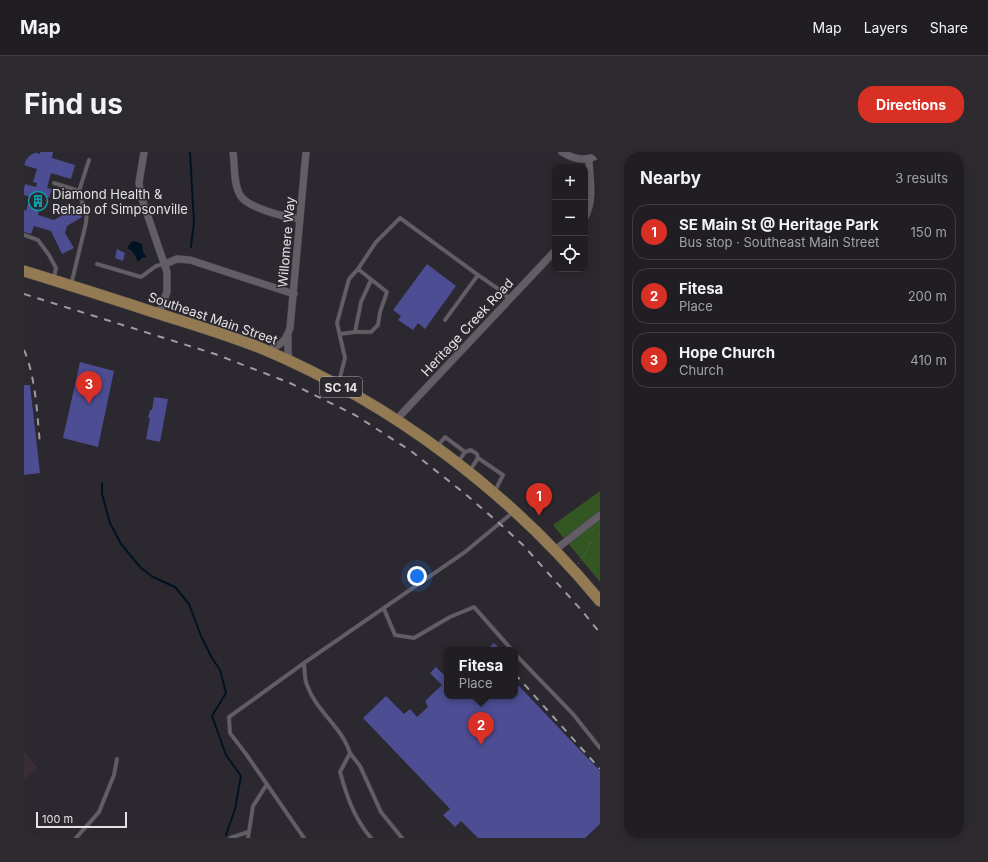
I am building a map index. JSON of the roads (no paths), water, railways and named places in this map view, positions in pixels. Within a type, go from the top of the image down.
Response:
[{"type":"main road","name":"Southeast Main Street","points":[[24,271],[210,329],[289,361],[338,386],[396,420],[437,448],[494,492],[555,550],[600,601]]},
{"type":"street","points":[[144,152],[139,183],[141,196],[167,272],[167,292],[159,313]]},
{"type":"street","points":[[234,152],[236,183],[239,194],[244,202],[281,216],[300,219]]},
{"type":"street","name":"Willomere Way","points":[[289,361],[288,334],[294,294],[306,152]]},
{"type":"street","points":[[562,152],[571,158],[589,159],[600,154]]},
{"type":"street","points":[[588,209],[591,191],[589,159]]},
{"type":"street","name":"Heritage Creek Road","points":[[396,420],[552,254]]},
{"type":"street","points":[[165,264],[177,260],[190,260],[294,294]]},
{"type":"street","points":[[266,351],[285,341],[288,334]]},
{"type":"street","points":[[555,550],[600,515]]},
{"type":"lane","points":[[71,286],[79,254],[87,210],[82,202],[80,191],[89,160]]},
{"type":"lane","points":[[54,183],[80,191]]},
{"type":"lane","points":[[338,386],[345,358],[337,323],[349,279],[358,269],[376,242],[400,218],[510,299]]},
{"type":"lane","points":[[24,235],[38,240],[49,255],[56,268],[54,280]]},
{"type":"lane","points":[[97,264],[141,277],[156,266],[165,264]]},
{"type":"lane","points":[[340,334],[371,332],[378,325],[380,312],[387,292],[358,269]]},
{"type":"lane","points":[[445,320],[478,275]]},
{"type":"lane","points":[[354,332],[361,302],[371,280]]},
{"type":"lane","points":[[437,448],[446,437],[465,452]]},
{"type":"lane","points":[[457,463],[465,452],[471,450],[477,454],[478,458],[503,475],[494,492]]},
{"type":"lane","points":[[469,472],[478,458]]},
{"type":"lane","points":[[304,838],[230,733],[229,717],[304,663],[465,552],[515,511]]},
{"type":"lane","points":[[384,609],[395,635],[414,638],[450,617],[474,607],[509,647]]},
{"type":"lane","points":[[518,657],[573,714],[600,748]]},
{"type":"lane","points":[[304,663],[306,683],[314,700],[347,742],[350,753],[360,766],[381,812],[402,838]]},
{"type":"lane","points":[[350,753],[340,772],[347,798],[361,826],[371,838]]},
{"type":"lane","points":[[76,838],[99,812],[114,775],[117,759]]},
{"type":"lane","points":[[248,838],[253,806],[267,784]]},
{"type":"lane","points":[[230,838],[248,832]]},
{"type":"water","points":[[134,241],[142,244],[143,252],[147,258],[143,257],[138,262],[133,252],[127,248],[131,242]]},
{"type":"waterway","points":[[190,152],[194,222],[191,247]]},
{"type":"waterway","points":[[102,483],[102,494],[110,523],[121,544],[141,568],[153,577],[175,587],[189,604],[201,636],[220,670],[226,693],[212,716],[226,755],[241,776],[235,809],[226,835]]},
{"type":"railway","points":[[24,294],[215,354],[290,383],[355,415],[411,451],[500,524],[523,545],[600,633]]},
{"type":"railway","points":[[24,350],[34,384],[40,444]]},
{"type":"railway","points":[[518,677],[600,769]]},
{"type":"place","name":"Diamond Health & Rehab of Simpsonville","points":[[38,201]]},
{"type":"place","name":"Hope Church","points":[[89,404]]},
{"type":"place","name":"SE Main St @ Heritage Park","points":[[539,516]]},
{"type":"place","name":"Fitesa","points":[[481,745]]}]
